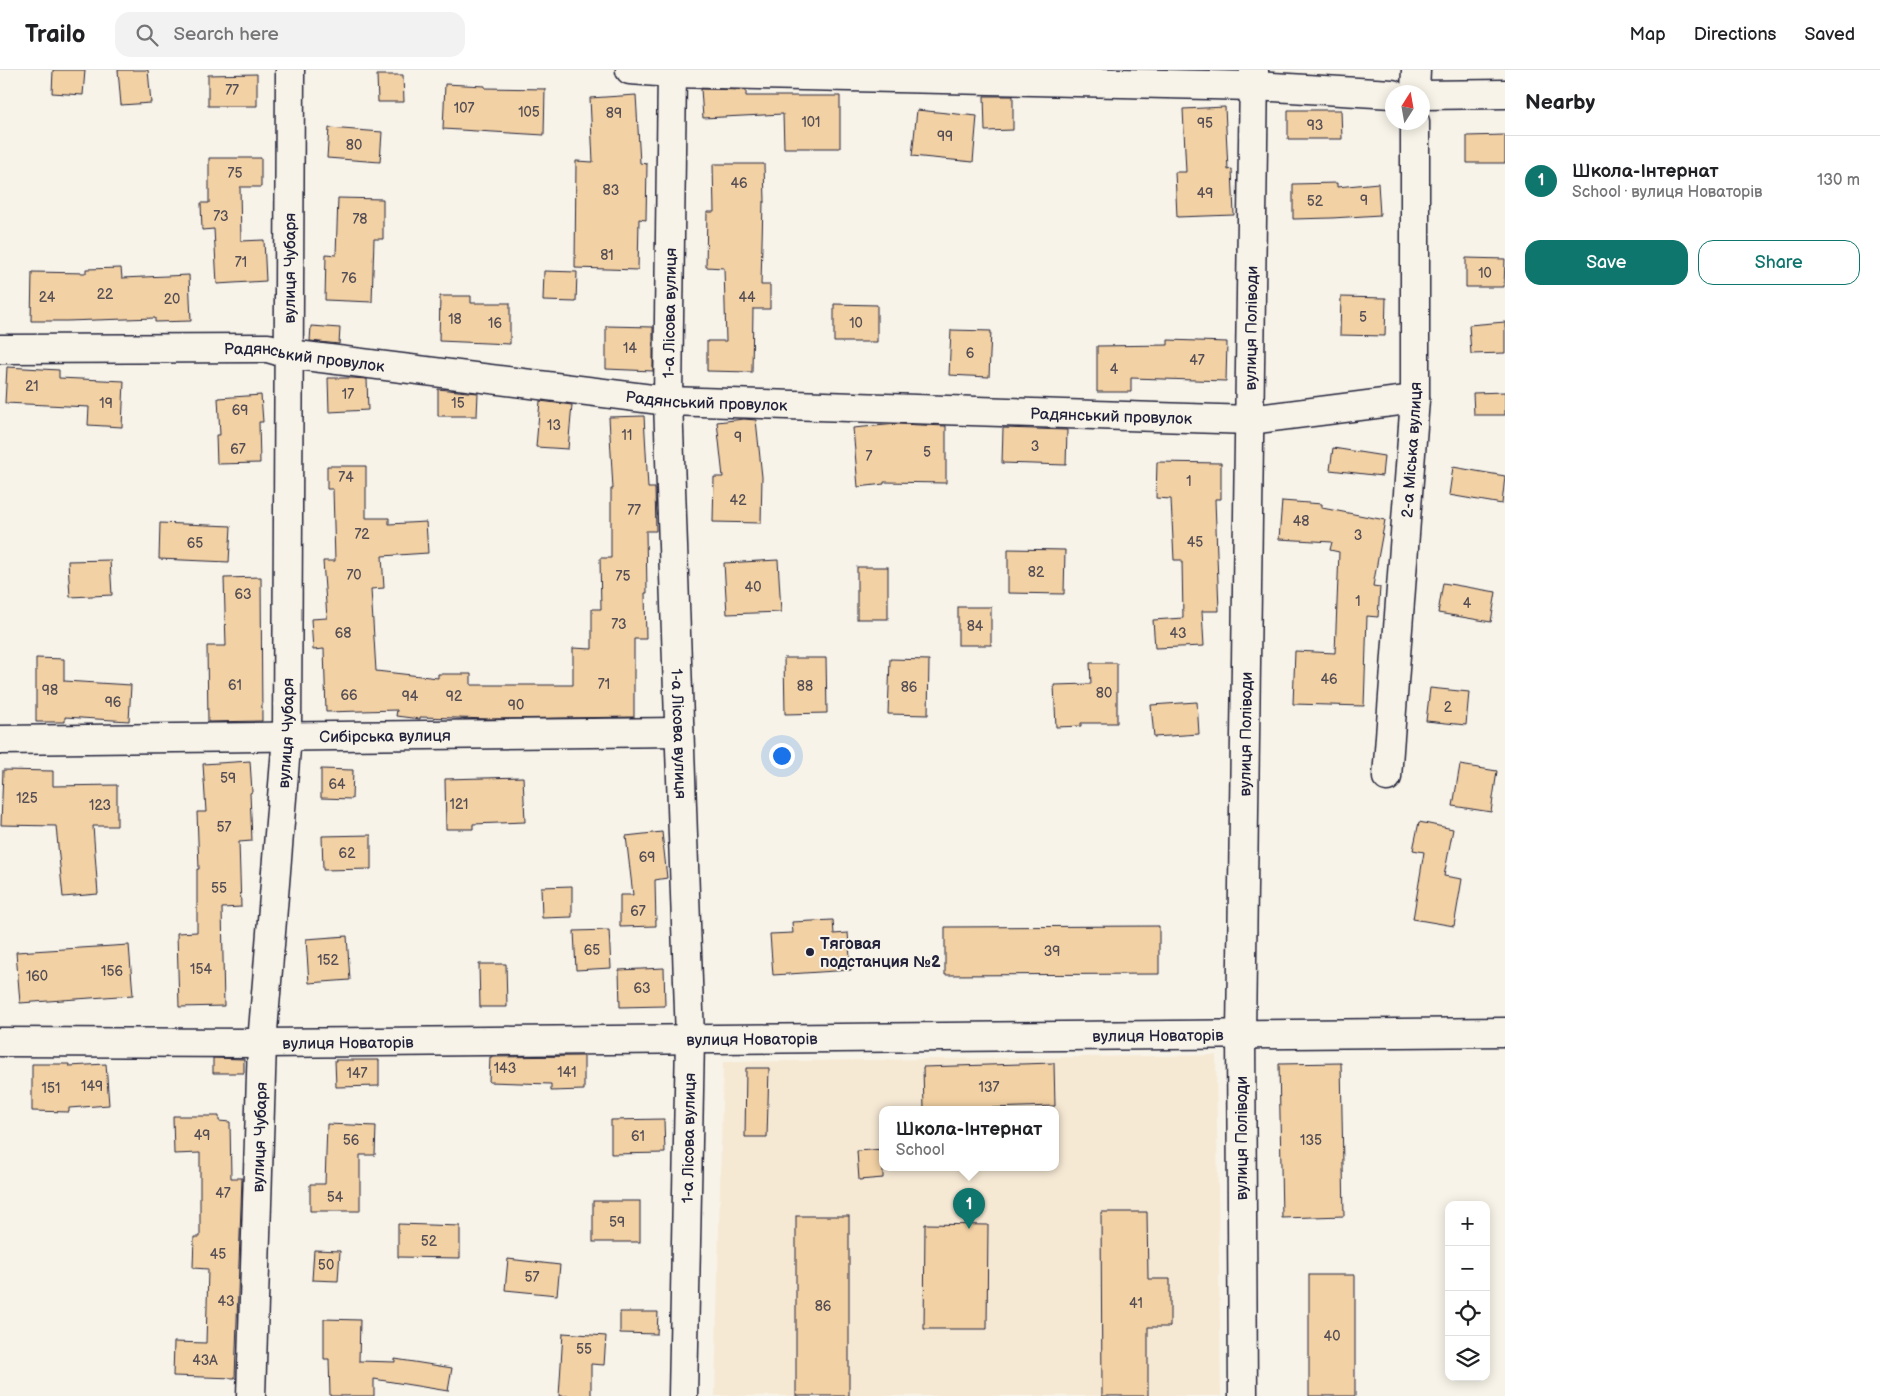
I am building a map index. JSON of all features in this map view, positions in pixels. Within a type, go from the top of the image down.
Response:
[{"type":"street","name":"вулиця Чубаря","points":[[251,1396],[262,1043],[287,736],[290,70]]},
{"type":"street","points":[[630,70],[1254,78],[1385,93]]},
{"type":"street","points":[[1415,85],[1416,70]]},
{"type":"street","name":"1-а Лісова вулиця","points":[[672,72],[668,401],[690,1039],[683,1396]]},
{"type":"street","name":"вулиця Поліводи","points":[[1243,1396],[1240,1034],[1254,78]]},
{"type":"street","points":[[1430,95],[1505,94]]},
{"type":"street","name":"2-а Міська вулиця","points":[[1387,777],[1415,399],[1415,130]]},
{"type":"street","name":"Радянський провулок","points":[[0,349],[268,348],[289,354],[668,401],[1250,420],[1415,399]]},
{"type":"street","name":"Сибірська вулиця","points":[[0,740],[679,732]]},
{"type":"street","name":"вулиця Новаторів","points":[[0,1042],[262,1043],[1505,1032]]},
{"type":"shaded area","points":[[1216,1055],[1221,1396],[715,1396],[723,1062]]},
{"type":"building","points":[[53,70],[85,70],[83,95],[52,93]]},
{"type":"building","points":[[118,70],[148,70],[151,103],[121,105]]},
{"type":"building","points":[[257,74],[257,106],[208,106],[208,75]]},
{"type":"building","points":[[377,75],[403,75],[404,102],[378,102]]},
{"type":"building","points":[[445,84],[485,86],[485,88],[545,89],[544,135],[443,129]]},
{"type":"building","points":[[701,89],[746,90],[746,96],[840,96],[840,148],[784,148],[783,114],[703,118]]},
{"type":"building","points":[[636,95],[640,163],[647,164],[646,220],[639,219],[638,270],[575,268],[576,161],[593,162],[590,98]]},
{"type":"building","points":[[984,96],[1013,96],[1013,130],[985,131]]},
{"type":"building","points":[[1225,107],[1228,170],[1232,169],[1234,215],[1177,217],[1175,172],[1186,172],[1183,109]]},
{"type":"building","points":[[917,110],[977,116],[973,162],[912,156]]},
{"type":"building","points":[[1288,110],[1341,110],[1342,139],[1288,139]]},
{"type":"building","points":[[329,128],[382,132],[380,162],[327,158]]},
{"type":"building","points":[[1505,135],[1505,163],[1467,163],[1467,136]]},
{"type":"building","points":[[209,158],[261,158],[261,187],[240,187],[241,241],[264,240],[266,281],[217,284],[214,229],[202,230],[201,203],[209,203]]},
{"type":"building","points":[[713,164],[764,164],[765,202],[763,202],[761,285],[770,285],[770,309],[753,309],[752,372],[707,371],[707,341],[726,341],[724,268],[706,267],[707,212],[714,212]]},
{"type":"building","points":[[1337,183],[1337,187],[1378,183],[1380,215],[1293,219],[1293,184]]},
{"type":"building","points":[[338,198],[383,199],[383,239],[374,239],[372,302],[325,300],[326,254],[336,255]]},
{"type":"building","points":[[1466,258],[1505,259],[1504,287],[1466,287]]},
{"type":"building","points":[[121,268],[122,278],[189,275],[191,321],[155,322],[155,318],[31,321],[32,272],[86,273],[86,269]]},
{"type":"building","points":[[544,271],[577,272],[576,302],[543,301]]},
{"type":"building","points":[[440,296],[471,296],[471,303],[510,303],[510,344],[439,341]]},
{"type":"building","points":[[1341,297],[1386,298],[1385,336],[1340,335]]},
{"type":"building","points":[[834,304],[877,305],[877,342],[834,342]]},
{"type":"building","points":[[1505,322],[1505,353],[1471,354],[1469,325]]},
{"type":"building","points":[[311,326],[340,328],[339,344],[310,341]]},
{"type":"building","points":[[606,326],[653,327],[653,371],[606,369]]},
{"type":"building","points":[[951,330],[991,331],[989,377],[949,375]]},
{"type":"building","points":[[1168,340],[1227,342],[1226,381],[1131,378],[1131,392],[1097,392],[1097,346],[1168,345]]},
{"type":"building","points":[[7,367],[59,370],[59,378],[124,381],[122,427],[88,425],[89,407],[5,403]]},
{"type":"building","points":[[328,378],[367,379],[368,410],[329,412]]},
{"type":"building","points":[[438,389],[478,393],[477,416],[438,416]]},
{"type":"building","points":[[1505,392],[1505,415],[1474,415],[1473,393]]},
{"type":"building","points":[[261,395],[263,422],[259,422],[260,463],[217,464],[216,435],[220,435],[218,398]]},
{"type":"building","points":[[540,401],[572,405],[568,449],[536,447]]},
{"type":"building","points":[[644,416],[648,488],[655,488],[656,531],[646,531],[646,639],[634,639],[634,717],[491,719],[420,717],[420,719],[396,716],[397,710],[326,712],[324,649],[313,650],[311,619],[327,618],[323,561],[335,561],[333,489],[327,489],[327,466],[366,466],[366,518],[389,518],[389,524],[426,522],[428,553],[382,556],[384,588],[371,589],[376,671],[438,678],[438,674],[471,674],[471,685],[573,685],[573,648],[592,649],[592,609],[601,609],[600,558],[611,558],[611,489],[613,489],[609,417]]},
{"type":"building","points":[[744,419],[756,420],[762,477],[761,523],[713,522],[714,477],[723,477],[717,422]]},
{"type":"building","points":[[897,424],[946,426],[946,483],[884,482],[884,484],[858,487],[853,428]]},
{"type":"building","points":[[1003,428],[1067,430],[1066,465],[1002,463]]},
{"type":"building","points":[[1333,448],[1384,456],[1382,476],[1330,470]]},
{"type":"building","points":[[1157,462],[1221,463],[1221,499],[1215,499],[1219,611],[1202,611],[1204,646],[1155,648],[1153,620],[1183,618],[1182,560],[1174,560],[1171,499],[1156,498]]},
{"type":"building","points":[[1453,467],[1505,476],[1502,504],[1449,495]]},
{"type":"building","points":[[1282,501],[1322,504],[1322,508],[1385,520],[1373,586],[1380,587],[1378,617],[1367,616],[1364,706],[1293,704],[1295,651],[1335,653],[1339,552],[1330,550],[1332,542],[1279,539]]},
{"type":"building","points":[[160,523],[231,526],[229,562],[159,559]]},
{"type":"building","points":[[1008,549],[1065,550],[1064,594],[1008,593]]},
{"type":"building","points":[[110,560],[112,595],[70,597],[68,561]]},
{"type":"building","points":[[778,560],[781,612],[727,614],[724,563]]},
{"type":"building","points":[[857,567],[888,567],[888,619],[857,619]]},
{"type":"building","points":[[261,577],[262,721],[208,722],[207,646],[226,646],[224,578]]},
{"type":"building","points":[[1443,583],[1496,592],[1491,622],[1438,613]]},
{"type":"building","points":[[958,607],[991,607],[991,645],[958,645]]},
{"type":"building","points":[[36,658],[64,659],[64,681],[131,685],[129,721],[65,717],[65,722],[36,722]]},
{"type":"building","points":[[784,658],[826,658],[827,713],[785,714]]},
{"type":"building","points":[[890,659],[929,660],[928,715],[888,714]]},
{"type":"building","points":[[1090,663],[1117,663],[1117,723],[1081,723],[1081,726],[1056,727],[1054,685],[1091,684]]},
{"type":"building","points":[[1430,688],[1469,692],[1466,725],[1426,721]]},
{"type":"building","points":[[1197,702],[1199,734],[1154,737],[1151,705]]},
{"type":"building","points":[[250,761],[252,841],[239,842],[241,907],[222,908],[224,1006],[179,1007],[177,933],[197,932],[197,869],[199,869],[197,812],[206,812],[203,764]]},
{"type":"building","points":[[1460,765],[1497,771],[1491,812],[1453,806]]},
{"type":"building","points":[[321,769],[353,770],[352,799],[321,798]]},
{"type":"building","points":[[3,770],[53,771],[53,786],[117,785],[117,826],[93,826],[98,894],[63,897],[56,826],[1,825]]},
{"type":"building","points":[[523,777],[525,822],[473,824],[473,829],[446,829],[445,779]]},
{"type":"building","points":[[1419,822],[1453,829],[1444,876],[1462,879],[1454,926],[1413,919],[1424,852],[1413,850]]},
{"type":"building","points":[[662,832],[667,878],[655,880],[656,926],[620,927],[620,895],[633,895],[626,836]]},
{"type":"building","points":[[371,835],[371,869],[323,870],[322,836]]},
{"type":"building","points":[[572,886],[572,917],[542,918],[541,887]]},
{"type":"building","name":"Тяговая подстанция №2","points":[[833,920],[834,934],[848,933],[851,970],[773,975],[770,934],[793,933],[792,922]]},
{"type":"building","points":[[1159,926],[1159,974],[945,975],[945,927]]},
{"type":"building","points":[[609,930],[611,968],[576,970],[574,931]]},
{"type":"building","points":[[347,936],[350,980],[309,983],[306,939]]},
{"type":"building","points":[[129,945],[133,995],[20,1003],[16,952]]},
{"type":"building","points":[[479,964],[506,964],[507,1007],[480,1007]]},
{"type":"building","points":[[664,968],[665,1006],[620,1007],[619,970]]},
{"type":"building","points":[[584,1056],[584,1090],[551,1091],[551,1084],[489,1082],[490,1057]]},
{"type":"building","points":[[213,1058],[244,1059],[244,1073],[213,1073]]},
{"type":"building","points":[[335,1060],[379,1060],[379,1086],[336,1087]]},
{"type":"building","points":[[1054,1063],[1055,1106],[924,1106],[923,1067]]},
{"type":"building","points":[[1341,1063],[1344,1216],[1282,1218],[1279,1064]]},
{"type":"building","points":[[32,1064],[69,1064],[69,1066],[106,1064],[109,1105],[69,1108],[69,1112],[32,1111]]},
{"type":"building","points":[[746,1068],[769,1068],[767,1137],[745,1137]]},
{"type":"building","points":[[173,1116],[219,1116],[219,1121],[230,1122],[231,1178],[242,1178],[235,1378],[173,1376],[174,1342],[206,1343],[208,1269],[193,1268],[194,1237],[200,1237],[200,1153],[174,1154]]},
{"type":"building","points":[[664,1119],[665,1153],[611,1154],[611,1120]]},
{"type":"building","points":[[327,1124],[376,1126],[375,1155],[360,1155],[360,1211],[310,1211],[310,1184],[325,1184]]},
{"type":"building","points":[[879,1149],[879,1171],[883,1171],[883,1178],[859,1180],[857,1151]]},
{"type":"building","points":[[593,1201],[640,1201],[640,1242],[593,1242]]},
{"type":"building","points":[[1101,1212],[1147,1212],[1148,1279],[1170,1279],[1170,1327],[1148,1327],[1148,1396],[1102,1396]]},
{"type":"building","points":[[796,1216],[849,1216],[849,1396],[796,1396]]},
{"type":"building","points":[[398,1224],[460,1226],[460,1258],[398,1257]]},
{"type":"building","points":[[925,1224],[988,1225],[987,1329],[924,1329]]},
{"type":"building","points":[[314,1250],[340,1251],[338,1281],[312,1280]]},
{"type":"building","points":[[508,1259],[560,1265],[557,1295],[505,1290]]},
{"type":"building","points":[[1309,1275],[1355,1275],[1355,1396],[1309,1396]]},
{"type":"building","points":[[620,1312],[658,1312],[657,1334],[620,1333]]},
{"type":"building","points":[[324,1319],[360,1320],[359,1361],[395,1362],[395,1359],[452,1368],[448,1391],[374,1379],[374,1396],[330,1396],[329,1359],[324,1359]]},
{"type":"building","points":[[563,1333],[606,1336],[604,1365],[591,1364],[591,1396],[559,1396]]},
{"type":"place","name":"Тяговая подстанция №2","points":[[810,952]]},
{"type":"place","name":"Школа-Інтернат","points":[[969,1229]]}]
